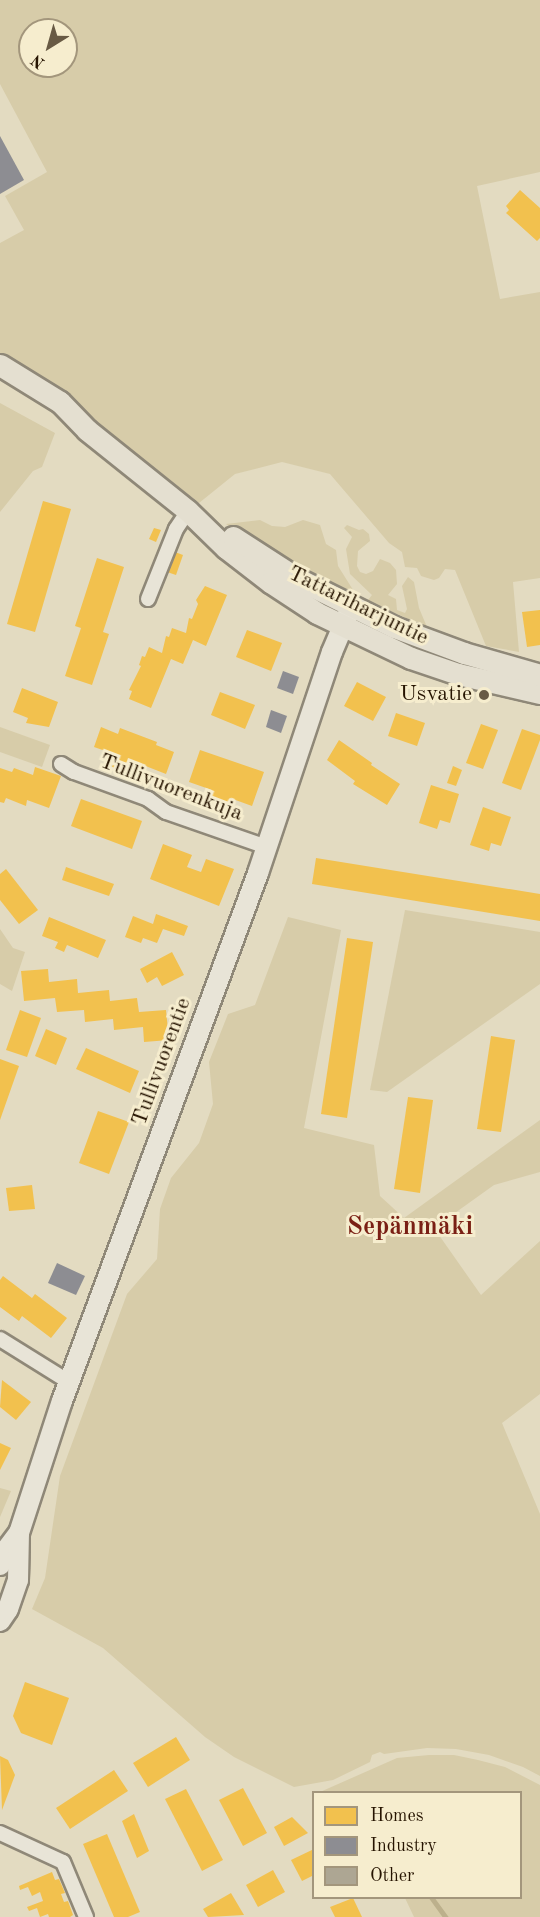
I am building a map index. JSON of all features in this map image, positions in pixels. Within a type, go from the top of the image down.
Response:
[{"type":"main road","name":"Tattariharjuntie","points":[[0,365],[60,402],[87,430],[188,511],[226,548],[270,582],[342,627],[411,658],[458,674],[540,693]]},
{"type":"main road","name":"Tattariharjuntie","points":[[0,381],[53,414],[87,430]]},
{"type":"main road","name":"Tattariharjuntie","points":[[188,511],[298,579],[351,607],[424,640],[540,675]]},
{"type":"main road","name":"Tullivuorentie","points":[[0,1622],[8,1609],[18,1580],[19,1533],[69,1382],[267,847],[342,627],[351,607]]},
{"type":"main road","name":"Tullivuorentie","points":[[0,1565],[6,1550],[19,1533]]},
{"type":"street","points":[[148,599],[176,529],[188,511]]},
{"type":"street","name":"Tullivuorenkuja","points":[[61,764],[74,772],[148,799],[166,812],[267,847]]},
{"type":"street","points":[[0,1340],[69,1382]]},
{"type":"street","points":[[0,1833],[63,1862],[86,1917]]},
{"type":"shaded area","points":[[0,0],[540,0],[540,172],[477,186],[500,299],[540,292],[540,578],[513,582],[519,652],[486,646],[455,570],[445,569],[439,578],[434,580],[421,576],[417,568],[405,567],[402,552],[389,543],[330,474],[282,462],[235,474],[199,503],[90,417],[0,363],[0,243],[24,230],[5,196],[47,172],[0,84]]},
{"type":"shaded area","points":[[0,403],[55,433],[42,467],[33,471],[0,512]]},
{"type":"shaded area","points":[[260,520],[272,526],[285,527],[303,520],[320,525],[326,544],[336,550],[338,566],[355,593],[368,600],[372,595],[350,574],[346,549],[352,537],[344,528],[347,525],[359,530],[363,529],[369,534],[370,541],[358,551],[357,566],[360,572],[366,574],[373,571],[380,559],[390,563],[396,570],[397,584],[388,595],[396,599],[397,610],[405,613],[407,609],[402,586],[408,577],[414,582],[419,608],[427,627],[381,607],[355,603],[285,566],[226,524]]},
{"type":"shaded area","points":[[0,727],[50,745],[42,767],[0,752]]},
{"type":"shaded area","points":[[405,910],[540,932],[540,984],[387,1092],[370,1090]]},
{"type":"shaded area","points":[[288,917],[341,930],[304,1128],[374,1145],[380,1196],[404,1218],[540,1120],[540,1172],[494,1185],[434,1228],[481,1295],[540,1241],[540,1394],[502,1423],[540,1514],[540,1776],[523,1767],[489,1755],[456,1749],[427,1748],[384,1754],[380,1752],[372,1755],[370,1762],[333,1780],[294,1787],[234,1757],[205,1737],[103,1648],[32,1609],[45,1578],[60,1476],[127,1294],[157,1259],[160,1209],[171,1178],[199,1143],[213,1104],[209,1062],[228,1014],[255,1005]]},
{"type":"shaded area","points":[[0,929],[13,948],[25,952],[12,991],[0,984]]},
{"type":"shaded area","points":[[0,1488],[11,1491],[0,1517]]},
{"type":"shaded area","points":[[454,1755],[505,1767],[540,1785],[540,1917],[414,1917],[405,1899],[522,1899],[522,1791],[322,1791],[397,1758]]},
{"type":"building: Homes","points":[[520,190],[540,208],[540,238],[537,241],[506,213],[509,210],[506,206]]},
{"type":"building: Homes","points":[[43,501],[71,509],[35,632],[7,624]]},
{"type":"building: Homes","points":[[154,528],[161,530],[156,542],[149,539]]},
{"type":"building: Homes","points":[[175,552],[183,555],[176,575],[167,572]]},
{"type":"building: Homes","points":[[97,558],[124,567],[103,632],[109,634],[92,685],[65,676],[81,628],[75,626]]},
{"type":"building: Homes","points":[[205,586],[227,595],[206,646],[193,640],[183,664],[171,659],[151,708],[129,699],[132,691],[129,690],[141,666],[139,665],[142,656],[145,657],[149,647],[162,653],[166,636],[169,637],[172,628],[186,633],[189,618],[192,619],[198,604],[196,600]]},
{"type":"building: Homes","points":[[540,610],[540,645],[527,647],[522,612]]},
{"type":"building: Homes","points":[[247,630],[282,643],[271,671],[236,657]]},
{"type":"building: Homes","points":[[357,682],[386,697],[373,721],[344,706]]},
{"type":"building: Homes","points":[[22,688],[58,702],[49,727],[26,723],[28,718],[13,712]]},
{"type":"building: Homes","points":[[220,692],[255,705],[245,729],[211,715]]},
{"type":"building: Homes","points":[[396,713],[425,723],[417,746],[388,736]]},
{"type":"building: Homes","points":[[481,724],[498,730],[483,769],[466,763]]},
{"type":"building: Homes","points":[[101,727],[118,734],[120,728],[157,742],[156,745],[174,752],[166,774],[143,765],[139,777],[112,767],[117,755],[94,747]]},
{"type":"building: Homes","points":[[522,729],[540,735],[540,740],[521,790],[502,783]]},
{"type":"building: Homes","points":[[339,740],[400,784],[387,805],[353,784],[355,781],[327,760]]},
{"type":"building: Homes","points":[[200,750],[264,772],[252,806],[230,798],[226,807],[208,801],[212,790],[189,782]]},
{"type":"building: Homes","points":[[453,766],[462,770],[456,786],[447,783]]},
{"type":"building: Homes","points":[[35,767],[61,776],[49,808],[27,800],[26,806],[6,798],[4,803],[0,802],[0,768],[12,772],[14,768],[33,775]]},
{"type":"building: Homes","points":[[431,785],[459,794],[450,823],[440,820],[437,829],[419,823]]},
{"type":"building: Homes","points":[[81,799],[142,821],[132,849],[71,826]]},
{"type":"building: Homes","points":[[483,807],[511,817],[501,846],[491,843],[489,851],[470,845]]},
{"type":"building: Homes","points":[[163,844],[192,855],[187,867],[201,872],[206,859],[234,869],[219,906],[150,879]]},
{"type":"building: Homes","points":[[316,858],[540,894],[540,921],[312,884]]},
{"type":"building: Homes","points":[[66,867],[114,884],[109,896],[62,880]]},
{"type":"building: Homes","points":[[6,869],[38,910],[19,924],[0,900],[0,874]]},
{"type":"building: Homes","points":[[156,914],[188,926],[184,936],[163,929],[157,943],[143,938],[141,943],[125,937],[133,916],[153,924]]},
{"type":"building: Homes","points":[[49,917],[106,940],[98,958],[67,945],[64,952],[55,948],[58,942],[42,936]]},
{"type":"building: Homes","points":[[347,938],[373,942],[347,1118],[321,1114]]},
{"type":"building: Homes","points":[[172,952],[184,975],[162,986],[157,977],[147,983],[140,969]]},
{"type":"building: Homes","points":[[48,969],[49,982],[77,979],[78,993],[109,990],[110,1001],[137,998],[139,1012],[166,1010],[169,1040],[144,1042],[143,1027],[114,1030],[113,1019],[85,1022],[84,1010],[57,1012],[55,998],[24,1001],[21,971]]},
{"type":"building: Homes","points":[[20,1010],[41,1018],[27,1057],[6,1050]]},
{"type":"building: Homes","points":[[46,1029],[67,1038],[56,1065],[35,1056]]},
{"type":"building: Homes","points":[[491,1036],[515,1040],[501,1132],[477,1129]]},
{"type":"building: Homes","points":[[86,1048],[139,1071],[130,1093],[76,1069]]},
{"type":"building: Homes","points":[[0,1059],[19,1066],[0,1120]]},
{"type":"building: Homes","points":[[408,1097],[433,1100],[420,1193],[394,1189]]},
{"type":"building: Homes","points":[[98,1111],[129,1122],[109,1174],[79,1163]]},
{"type":"building: Homes","points":[[32,1185],[35,1209],[9,1211],[6,1188]]},
{"type":"building: Homes","points":[[3,1276],[32,1298],[35,1294],[67,1318],[51,1338],[22,1316],[19,1321],[0,1307],[0,1280]]},
{"type":"building: Homes","points":[[2,1380],[31,1402],[16,1420],[0,1407]]},
{"type":"building: Homes","points":[[0,1443],[11,1448],[0,1470]]},
{"type":"building: Homes","points":[[25,1682],[69,1698],[52,1745],[21,1733],[13,1716]]},
{"type":"building: Homes","points":[[176,1737],[190,1760],[148,1787],[133,1763]]},
{"type":"building: Homes","points":[[0,1756],[8,1760],[15,1775],[2,1810]]},
{"type":"building: Homes","points":[[114,1770],[128,1791],[70,1829],[56,1808]]},
{"type":"building: Homes","points":[[243,1788],[267,1833],[243,1846],[219,1800]]},
{"type":"building: Homes","points":[[186,1789],[223,1860],[202,1871],[165,1799]]},
{"type":"building: Homes","points":[[134,1814],[149,1851],[137,1858],[122,1821]]},
{"type":"building: Homes","points":[[292,1817],[308,1833],[284,1846],[274,1827]]},
{"type":"building: Homes","points":[[107,1834],[140,1912],[128,1917],[114,1917],[83,1844]]},
{"type":"building: Homes","points":[[312,1850],[312,1876],[302,1881],[291,1860]]},
{"type":"building: Homes","points":[[273,1870],[285,1892],[258,1907],[246,1885]]},
{"type":"building: Homes","points":[[52,1872],[55,1880],[59,1879],[65,1893],[61,1894],[64,1902],[68,1901],[73,1915],[70,1917],[49,1917],[48,1914],[40,1917],[37,1908],[29,1911],[27,1907],[43,1901],[40,1892],[32,1896],[28,1887],[20,1890],[19,1886]]},
{"type":"building: Homes","points":[[231,1893],[244,1915],[208,1917],[203,1909]]},
{"type":"building: Homes","points":[[353,1899],[362,1917],[335,1917],[330,1907]]},
{"type":"building: Industry","points":[[0,136],[24,180],[0,194]]},
{"type":"building: Industry","points":[[283,671],[299,677],[293,694],[277,688]]},
{"type":"building: Industry","points":[[271,710],[287,716],[281,733],[266,727]]},
{"type":"building: Industry","points":[[57,1263],[85,1276],[76,1295],[48,1283]]},
{"type":"building: Other","points":[[478,695],[488,698],[487,702],[477,699]]},
{"type":"waterway","points":[[433,1899],[446,1917]]},
{"type":"place","name":"Usvatie","points":[[484,695]]},
{"type":"district","name":"Sepänmäki","points":[[410,1228]]}]
